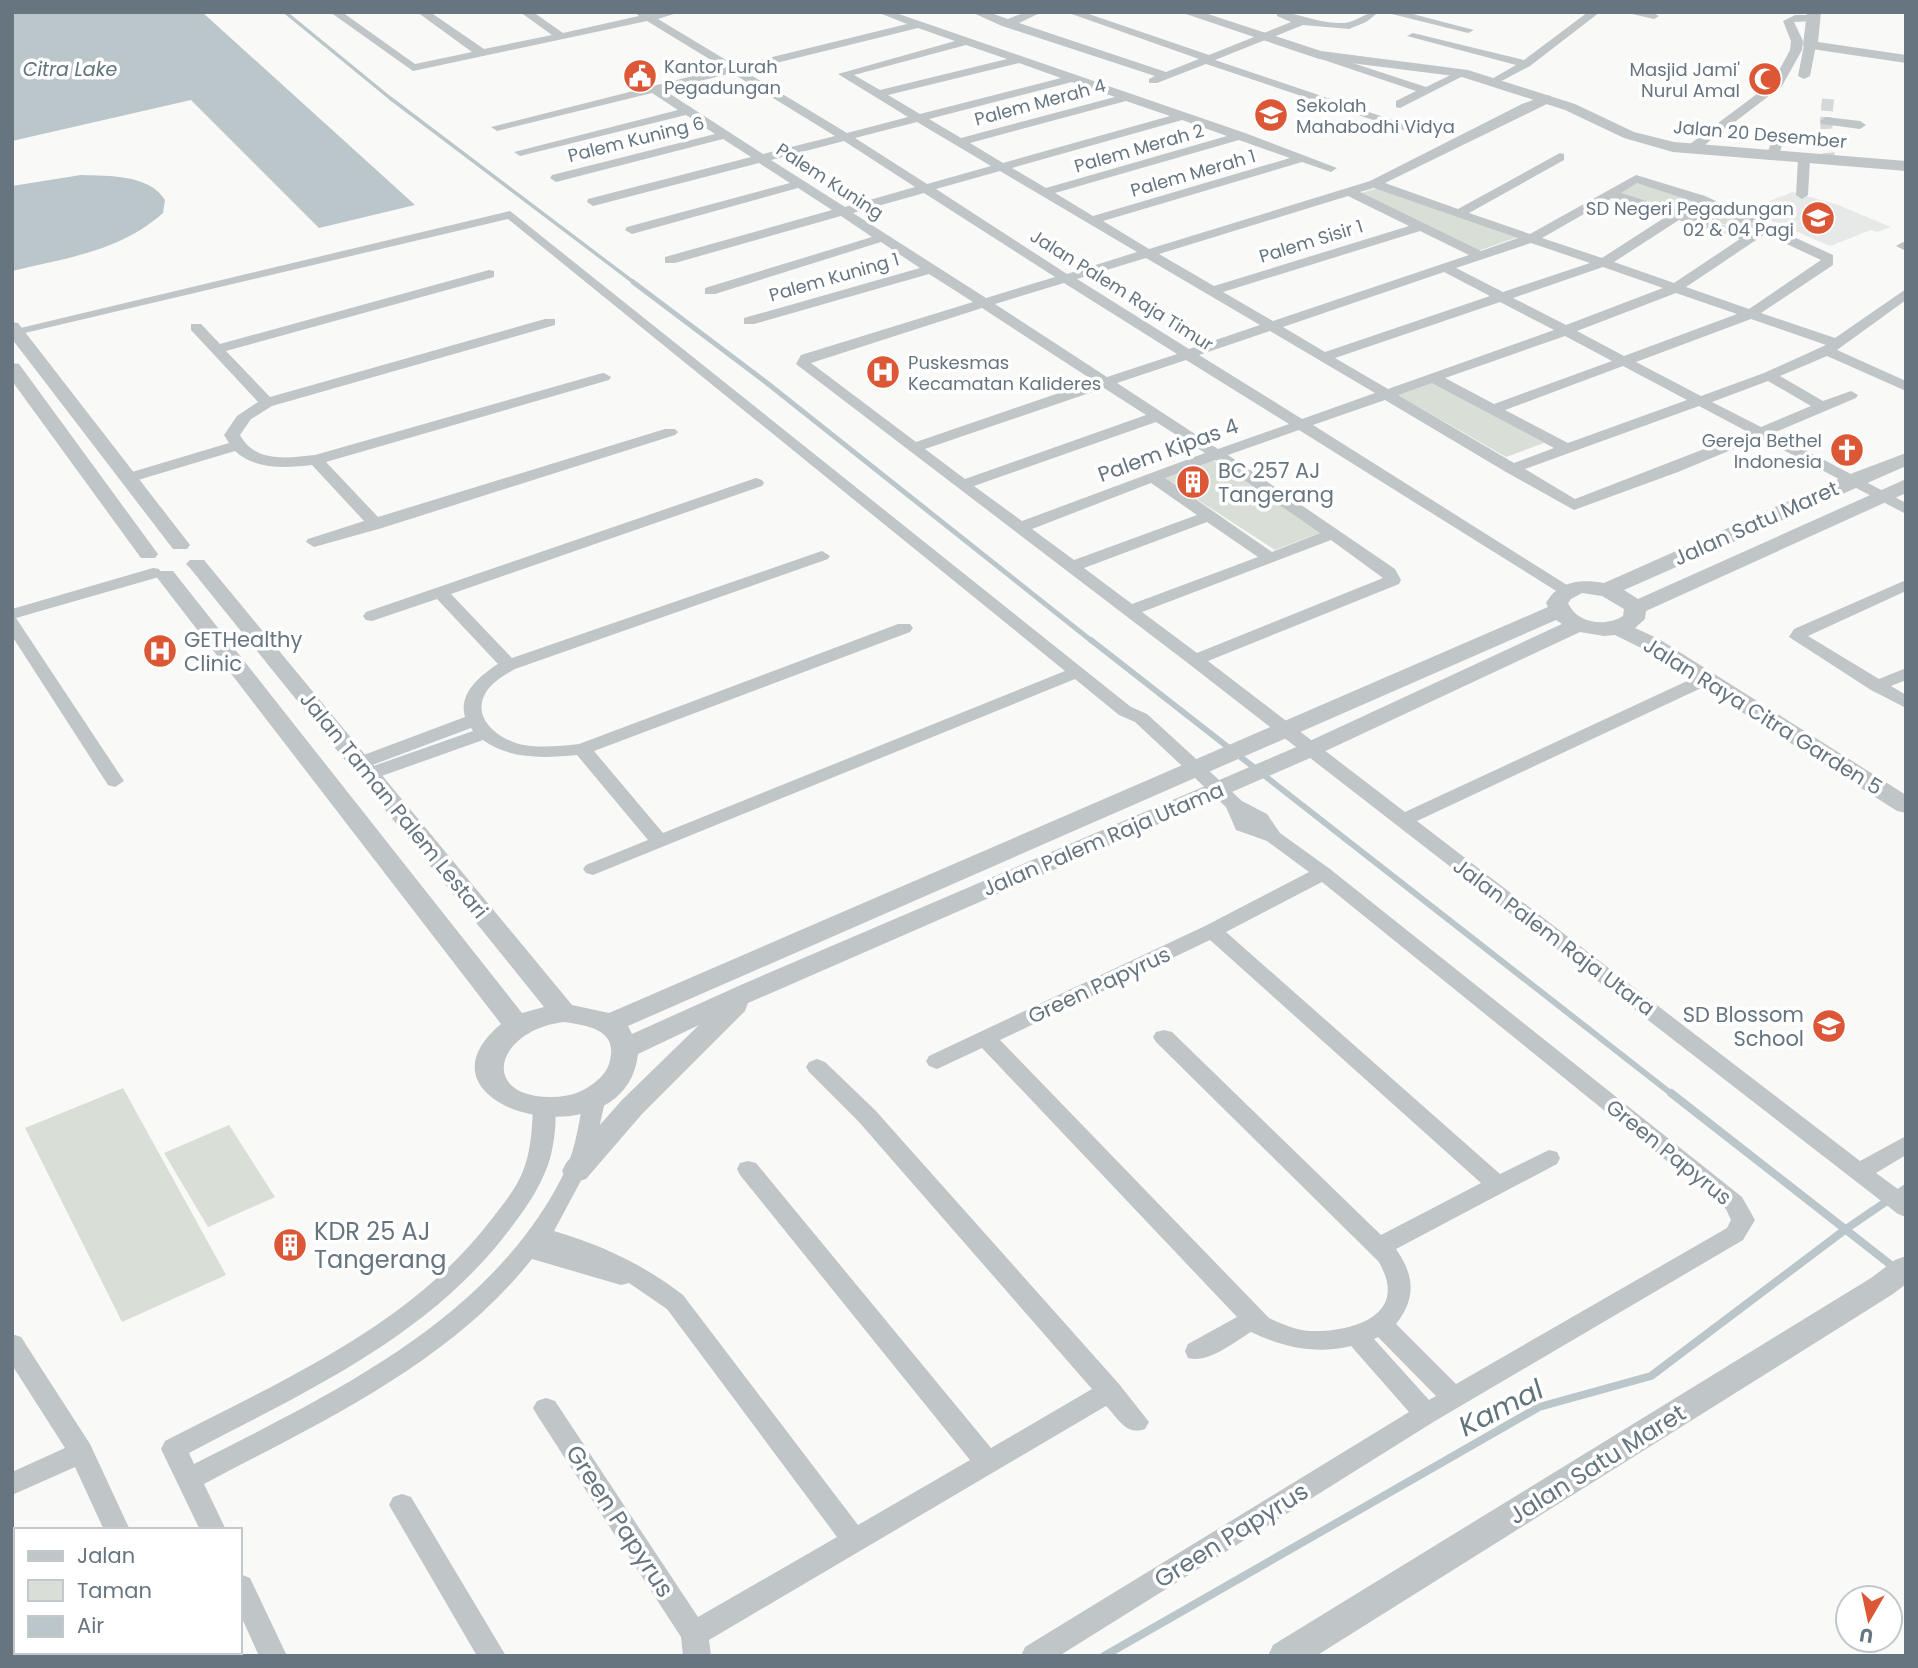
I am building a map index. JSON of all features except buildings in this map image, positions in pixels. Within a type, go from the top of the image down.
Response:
[{"type":"street","points":[[335,12],[410,68],[675,12]]},
{"type":"street","points":[[422,12],[483,54]]},
{"type":"street","points":[[525,12],[562,37]]},
{"type":"street","points":[[881,12],[1331,167]]},
{"type":"street","points":[[976,12],[1159,78],[1301,22]]},
{"type":"street","points":[[995,29],[1037,12]]},
{"type":"street","points":[[1071,12],[1207,59],[1213,64],[1410,128]]},
{"type":"street","name":"Jalan 20 Desember","points":[[1188,12],[1319,55],[1463,73],[1494,82],[1537,101],[1570,107],[1629,135],[1690,150],[1906,166]]},
{"type":"street","points":[[1284,12],[1281,14],[1283,16],[1301,22],[1349,26],[1374,12]]},
{"type":"street","points":[[1389,12],[1468,30],[1440,43]]},
{"type":"street","points":[[1494,82],[1526,64],[1595,12]]},
{"type":"street","points":[[1628,12],[1654,16]]},
{"type":"street","points":[[1690,150],[1700,140],[1756,102],[1783,78],[1796,50],[1797,41],[1788,21],[1813,15],[1804,76]]},
{"type":"street","name":"Jalan Palem Raja Timur","points":[[650,17],[1186,354],[1302,423],[1562,601]]},
{"type":"street","points":[[497,127],[917,25]]},
{"type":"street","points":[[1413,36],[1526,64]]},
{"type":"street","points":[[865,39],[881,46]]},
{"type":"street","points":[[962,41],[844,74],[1568,503],[1579,505],[1851,395]]},
{"type":"street","points":[[1810,45],[1906,59]]},
{"type":"street","points":[[893,52],[905,58]]},
{"type":"street","points":[[1319,55],[1427,91]]},
{"type":"street","points":[[879,94],[1019,60]]},
{"type":"street","points":[[1400,104],[1463,73]]},
{"type":"street","points":[[593,202],[1074,78]]},
{"type":"street","name":"Palem Kuning","points":[[654,89],[1216,454],[1389,573],[1393,580],[1195,660]]},
{"type":"street","name":"Palem Merah 4","points":[[960,142],[1128,96]]},
{"type":"street","points":[[985,305],[1374,184],[1537,101]]},
{"type":"street","points":[[520,152],[688,111]]},
{"type":"street","points":[[670,260],[1184,116]]},
{"type":"street","points":[[1826,121],[1860,125]]},
{"type":"street","points":[[1772,157],[1780,134]]},
{"type":"street","name":"Palem Kuning 6","points":[[556,178],[724,135]]},
{"type":"street","name":"Palem Merah 2","points":[[1046,192],[1241,136]]},
{"type":"street","points":[[1461,212],[1560,157]]},
{"type":"street","name":"Palem Merah 1","points":[[1093,220],[1302,159]]},
{"type":"street","points":[[1802,195],[1804,159]]},
{"type":"street","points":[[915,447],[1532,238],[1633,180],[1641,180],[1700,199],[1756,234]]},
{"type":"street","points":[[632,230],[800,184]]},
{"type":"street","points":[[1374,184],[1750,314],[1833,348],[1906,387]]},
{"type":"street","points":[[1350,192],[1481,256]]},
{"type":"street","points":[[1492,410],[1750,314],[1828,262],[1824,254],[1609,193]]},
{"type":"street","points":[[1323,357],[1603,263],[1679,214]]},
{"type":"street","name":"Green Papyrus","points":[[14,330],[510,215],[1078,672],[1125,711],[1138,727],[1159,737],[1227,797],[1243,826],[1274,837],[1323,873],[1734,1203],[1744,1220],[1735,1234],[1426,1414],[1035,1656]]},
{"type":"street","name":"Palem Sisir 1","points":[[1213,291],[1419,227]]},
{"type":"street","name":"Palem Kipas 4","points":[[1019,528],[1216,454],[1565,331],[1675,288],[1756,234]]},
{"type":"street","points":[[710,291],[882,238]]},
{"type":"street","points":[[1446,268],[1906,509]]},
{"type":"street","name":"Palem Kuning 1","points":[[749,321],[930,269]]},
{"type":"street","points":[[217,349],[489,274]]},
{"type":"street","points":[[1511,469],[1769,376],[1833,348],[1906,293]]},
{"type":"street","name":"Jalan Palem Raja Utara","points":[[985,305],[803,362],[1195,660],[1906,1208]]},
{"type":"street","points":[[550,322],[267,403],[249,412],[237,424],[232,435],[236,446],[248,455],[267,461],[291,463],[316,460],[604,377]]},
{"type":"street","points":[[196,327],[267,403]]},
{"type":"street","points":[[14,330],[180,545]]},
{"type":"street","name":"Jalan Taman Palem Lestari","points":[[12,368],[152,567],[518,1027]]},
{"type":"street","points":[[1769,376],[1823,407]]},
{"type":"street","points":[[1432,377],[1567,449]]},
{"type":"street","points":[[964,484],[1157,416]]},
{"type":"street","points":[[314,542],[670,432]]},
{"type":"street","points":[[126,475],[172,467],[192,458],[236,446]]},
{"type":"street","name":"Jalan Satu Maret","points":[[1608,590],[1852,480],[1906,459]]},
{"type":"street","points":[[316,460],[376,524]]},
{"type":"street","points":[[1153,477],[1270,558]]},
{"type":"street","points":[[372,616],[756,484]]},
{"type":"street","name":"Jalan Satu Maret","points":[[1629,618],[1906,485]]},
{"type":"street","points":[[1071,567],[1209,516]]},
{"type":"street","points":[[1130,611],[1333,534]]},
{"type":"street","points":[[12,614],[152,567],[162,547],[180,545]]},
{"type":"street","name":"Jalan Taman Palem Lestari","points":[[180,545],[190,546],[200,552],[201,558],[197,564],[564,1013]]},
{"type":"street","points":[[822,556],[509,666],[491,677],[478,690],[472,705],[479,726],[501,744],[526,751],[554,752],[582,748],[904,628]]},
{"type":"street","points":[[12,602],[152,567],[183,572],[197,564]]},
{"type":"street","points":[[1906,585],[1800,633],[1798,637],[1802,642],[1906,703]]},
{"type":"street","points":[[1594,587],[1608,590],[1625,597],[1629,618],[1602,630],[1578,625],[1562,601],[1594,587]]},
{"type":"street","points":[[440,592],[509,666]]},
{"type":"street","name":"Jalan Palem Raja Utama","points":[[608,1024],[1194,768],[1285,731],[1562,601]]},
{"type":"street","name":"Jalan Raya Citra Garden 5","points":[[1629,618],[1651,644],[1906,806]]},
{"type":"street","name":"Jalan Raya Citra Garden 5","points":[[1629,618],[1906,793]]},
{"type":"street","points":[[12,622],[20,650],[115,781]]},
{"type":"street","name":"Jalan Palem Raja Utama","points":[[626,1048],[752,990],[1227,797],[1248,776],[1578,625]]},
{"type":"street","points":[[593,869],[1078,672]]},
{"type":"street","points":[[1877,686],[1906,673]]},
{"type":"street","points":[[1401,821],[1706,679]]},
{"type":"street","points":[[364,769],[479,726]]},
{"type":"street","points":[[582,748],[660,842]]},
{"type":"street","name":"Green Papyrus","points":[[937,1061],[1212,931],[1323,873]]},
{"type":"street","points":[[1212,931],[1498,1185]]},
{"type":"street","points":[[189,1479],[381,1375],[457,1318],[533,1242],[576,1171],[632,1107],[752,990]]},
{"type":"street","points":[[564,1013],[588,1016],[608,1024],[620,1035],[626,1048],[622,1072],[614,1083],[595,1097],[570,1106],[544,1108],[513,1100],[497,1087],[491,1076],[490,1064],[493,1052],[505,1036],[518,1027],[540,1017],[564,1013]]},
{"type":"street","points":[[985,1038],[1253,1319],[1267,1330],[1298,1341],[1330,1342],[1357,1337],[1380,1324],[1394,1308],[1399,1286],[1394,1265],[1381,1247],[1164,1037]]},
{"type":"street","points":[[817,1067],[867,1116],[1136,1422]]},
{"type":"street","points":[[576,1171],[588,1133],[595,1097]]},
{"type":"street","points":[[212,1528],[174,1449],[359,1348],[418,1307],[462,1269],[500,1227],[526,1186],[539,1156],[544,1108]]},
{"type":"street","points":[[1861,1171],[1906,1144]]},
{"type":"street","points":[[1381,1247],[1549,1158]]},
{"type":"street","points":[[748,1169],[988,1463]]},
{"type":"street","points":[[533,1242],[652,1284],[675,1301],[853,1540]]},
{"type":"street","name":"Jalan Satu Maret","points":[[1285,1656],[1894,1277]]},
{"type":"street","points":[[1197,1351],[1253,1319]]},
{"type":"street","points":[[1380,1324],[1454,1398]]},
{"type":"street","points":[[1357,1337],[1426,1414]]},
{"type":"street","points":[[12,1345],[81,1452],[116,1528]]},
{"type":"street","name":"Green Papyrus","points":[[545,1408],[695,1645],[853,1540],[1110,1391]]},
{"type":"street","points":[[12,1484],[81,1452]]},
{"type":"street","points":[[402,1505],[492,1656]]},
{"type":"street","points":[[242,1590],[273,1656]]},
{"type":"shaded area","name":"SD Negeri Pegadungan 02 & 04 Pagi","points":[[1793,192],[1838,205],[1891,227],[1877,232],[1871,230],[1830,246],[1746,210]]},
{"type":"green space","points":[[1636,181],[1705,203],[1752,226],[1744,230],[1618,193]]},
{"type":"green space","points":[[1378,188],[1518,237],[1478,251],[1361,193]]},
{"type":"green space","points":[[1431,381],[1544,443],[1506,457],[1396,394]]},
{"type":"green space","points":[[1213,460],[1322,532],[1275,550],[1164,478]]},
{"type":"green space","points":[[123,1088],[226,1275],[122,1322],[25,1128]]},
{"type":"green space","points":[[229,1125],[275,1197],[208,1227],[164,1153]]},
{"type":"water","name":"Citra Lake","points":[[12,12],[202,12],[415,205],[319,228],[191,100],[12,141]]},
{"type":"water","points":[[81,175],[127,178],[149,185],[165,200],[163,213],[146,226],[111,245],[12,271],[12,186]]},
{"type":"waterway","points":[[285,12],[390,98],[636,284]]},
{"type":"waterway","points":[[633,282],[767,383],[1093,642]]},
{"type":"waterway","points":[[1091,640],[1673,1095]]},
{"type":"waterway","points":[[1671,1093],[1845,1229]]},
{"type":"waterway","name":"Kamal","points":[[1845,1229],[1906,1188]]},
{"type":"waterway","name":"Kamal","points":[[1104,1656],[1539,1407],[1651,1376],[1845,1229]]},
{"type":"waterway","points":[[1845,1229],[1896,1269]]},
{"type":"tunnel","points":[[1828,99],[1826,121],[1829,161]]},
{"type":"place","name":"Kantor Lurah Pegadungan","points":[[640,76]]},
{"type":"place","name":"Masjid Jami' Nurul Amal","points":[[1765,79]]},
{"type":"place","name":"Sekolah Mahabodhi Vidya","points":[[1271,115]]},
{"type":"place","name":"SD Negeri Pegadungan 02 & 04 Pagi","points":[[1818,218]]},
{"type":"place","name":"Puskesmas Kecamatan Kalideres","points":[[883,372]]},
{"type":"place","name":"Gereja Bethel Indonesia","points":[[1847,450]]},
{"type":"place","name":"BC 257 AJ Tangerang","points":[[1193,482]]},
{"type":"place","name":"GETHealthy Clinic","points":[[160,651]]},
{"type":"place","name":"SD Blossom School","points":[[1829,1026]]},
{"type":"place","name":"KDR 25 AJ Tangerang","points":[[290,1245]]}]
